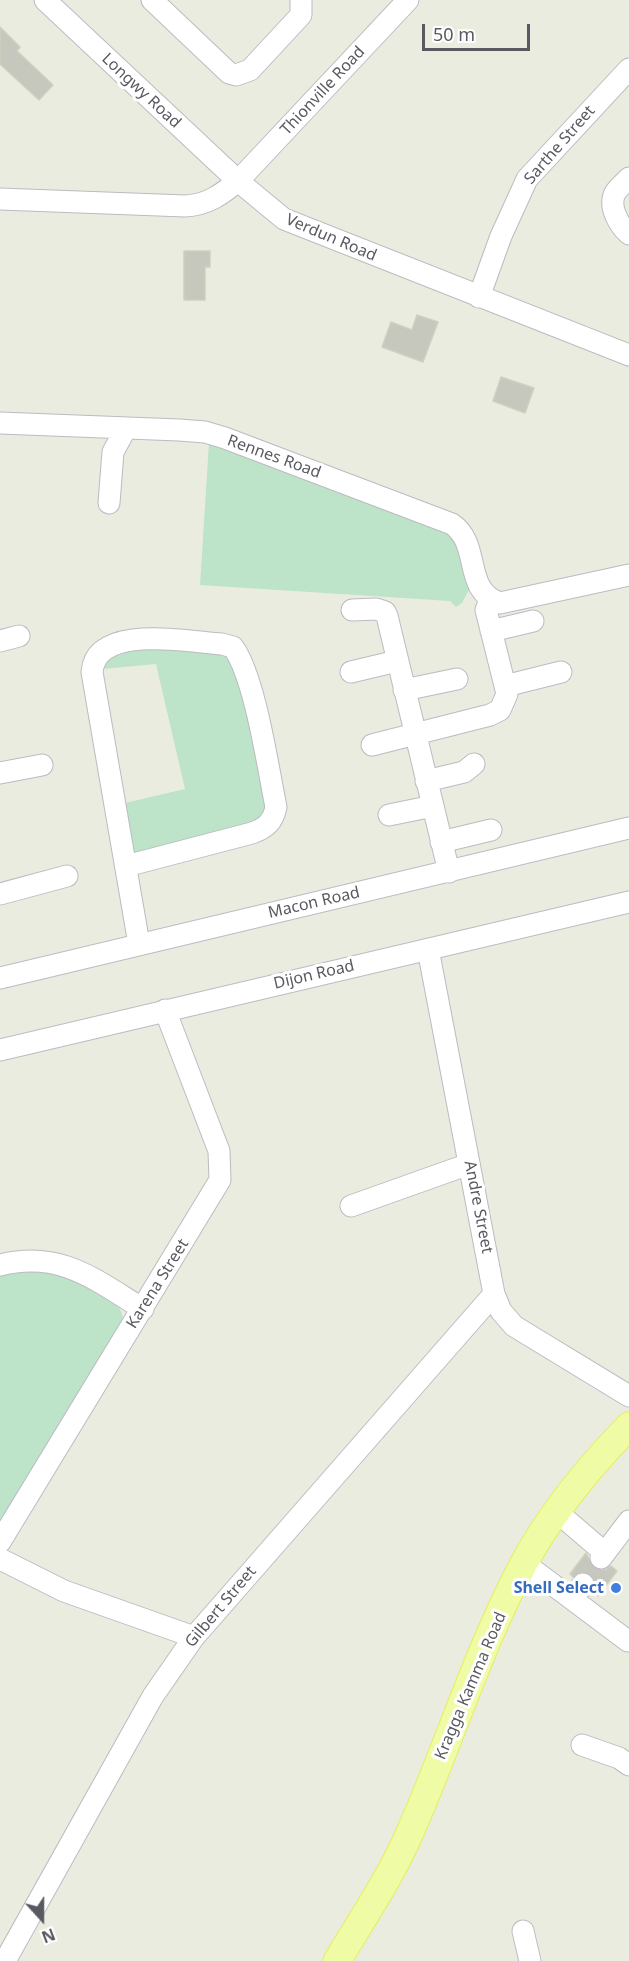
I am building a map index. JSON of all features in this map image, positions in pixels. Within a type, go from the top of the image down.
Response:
[{"type":"main road","name":"Kragga Kamma Road","points":[[337,1961],[388,1878],[407,1840],[486,1648],[525,1563],[556,1512],[629,1426]]},
{"type":"street","name":"Longwy Road","points":[[45,0],[238,181]]},
{"type":"street","points":[[152,0],[230,73],[236,75],[250,70],[301,15],[301,0]]},
{"type":"street","name":"Thionville Road","points":[[238,181],[408,0]]},
{"type":"street","name":"Sarthe Street","points":[[479,297],[501,236],[527,179],[629,69]]},
{"type":"street","points":[[629,178],[615,193],[613,203],[619,223],[629,234]]},
{"type":"street","points":[[0,199],[193,206],[218,197],[238,181]]},
{"type":"street","name":"Verdun Road","points":[[238,181],[269,209],[298,227],[629,355]]},
{"type":"street","name":"Rennes Road","points":[[0,423],[205,432],[452,524],[466,539],[480,590],[490,599]]},
{"type":"street","points":[[109,503],[114,452],[126,428]]},
{"type":"street","points":[[372,744],[494,714],[507,700],[506,686],[486,606],[490,599],[500,603],[516,601],[629,575]]},
{"type":"street","points":[[352,610],[376,609],[385,612],[449,872]]},
{"type":"street","points":[[491,631],[533,621]]},
{"type":"street","points":[[126,866],[252,833],[263,829],[274,816],[276,807],[250,691],[242,662],[233,647],[222,644],[131,639],[106,646],[93,661],[92,672],[139,944]]},
{"type":"street","points":[[351,671],[397,661]]},
{"type":"street","points":[[506,686],[561,672]]},
{"type":"street","points":[[404,690],[457,678]]},
{"type":"street","points":[[426,781],[464,772],[474,764]]},
{"type":"street","points":[[0,773],[42,765]]},
{"type":"street","points":[[389,816],[433,806]]},
{"type":"street","name":"Macon Road","points":[[0,978],[629,828]]},
{"type":"street","points":[[441,842],[491,830]]},
{"type":"street","points":[[0,894],[67,876]]},
{"type":"street","name":"Dijon Road","points":[[0,1050],[629,902]]},
{"type":"street","name":"Andre Street","points":[[428,949],[494,1294],[501,1311],[514,1326],[629,1396]]},
{"type":"street","name":"Karena Street","points":[[0,1542],[215,1193],[220,1180],[222,1166],[219,1151],[165,1010]]},
{"type":"street","points":[[351,1206],[469,1164]]},
{"type":"street","points":[[0,1265],[25,1260],[42,1260],[60,1264],[80,1271],[143,1309]]},
{"type":"street","name":"Gilbert Street","points":[[4,1961],[153,1696],[194,1636],[494,1294]]},
{"type":"street","points":[[556,1512],[603,1556],[629,1521]]},
{"type":"street","points":[[0,1558],[64,1591],[194,1636]]},
{"type":"street","points":[[525,1563],[577,1591],[628,1641]]},
{"type":"street","points":[[582,1746],[619,1758],[629,1765]]},
{"type":"street","points":[[523,1931],[530,1961]]},
{"type":"green space","points":[[209,443],[440,528],[459,542],[470,588],[462,603],[456,607],[450,601],[200,585]]},
{"type":"green space","points":[[135,645],[218,648],[237,666],[265,794],[265,807],[255,827],[134,856],[121,804],[185,789],[156,664],[102,669],[103,660]]},
{"type":"green space","points":[[35,1268],[74,1279],[103,1293],[121,1312],[123,1324],[0,1530],[0,1274]]},
{"type":"building","points":[[0,27],[20,47],[17,51],[53,85],[39,100],[0,64]]},
{"type":"building","points":[[184,251],[210,251],[210,267],[205,267],[205,300],[184,300]]},
{"type":"building","points":[[417,315],[438,322],[423,362],[382,347],[391,322],[412,330]]},
{"type":"building","points":[[501,377],[534,388],[525,413],[493,401]]},
{"type":"building","points":[[586,1553],[594,1568],[605,1570],[611,1566],[617,1571],[598,1596],[593,1592],[596,1585],[591,1574],[584,1571],[573,1577],[570,1574]]},
{"type":"tunnel","points":[[583,1584],[601,1558]]},
{"type":"place","name":"Shell Select","points":[[616,1588]]}]
